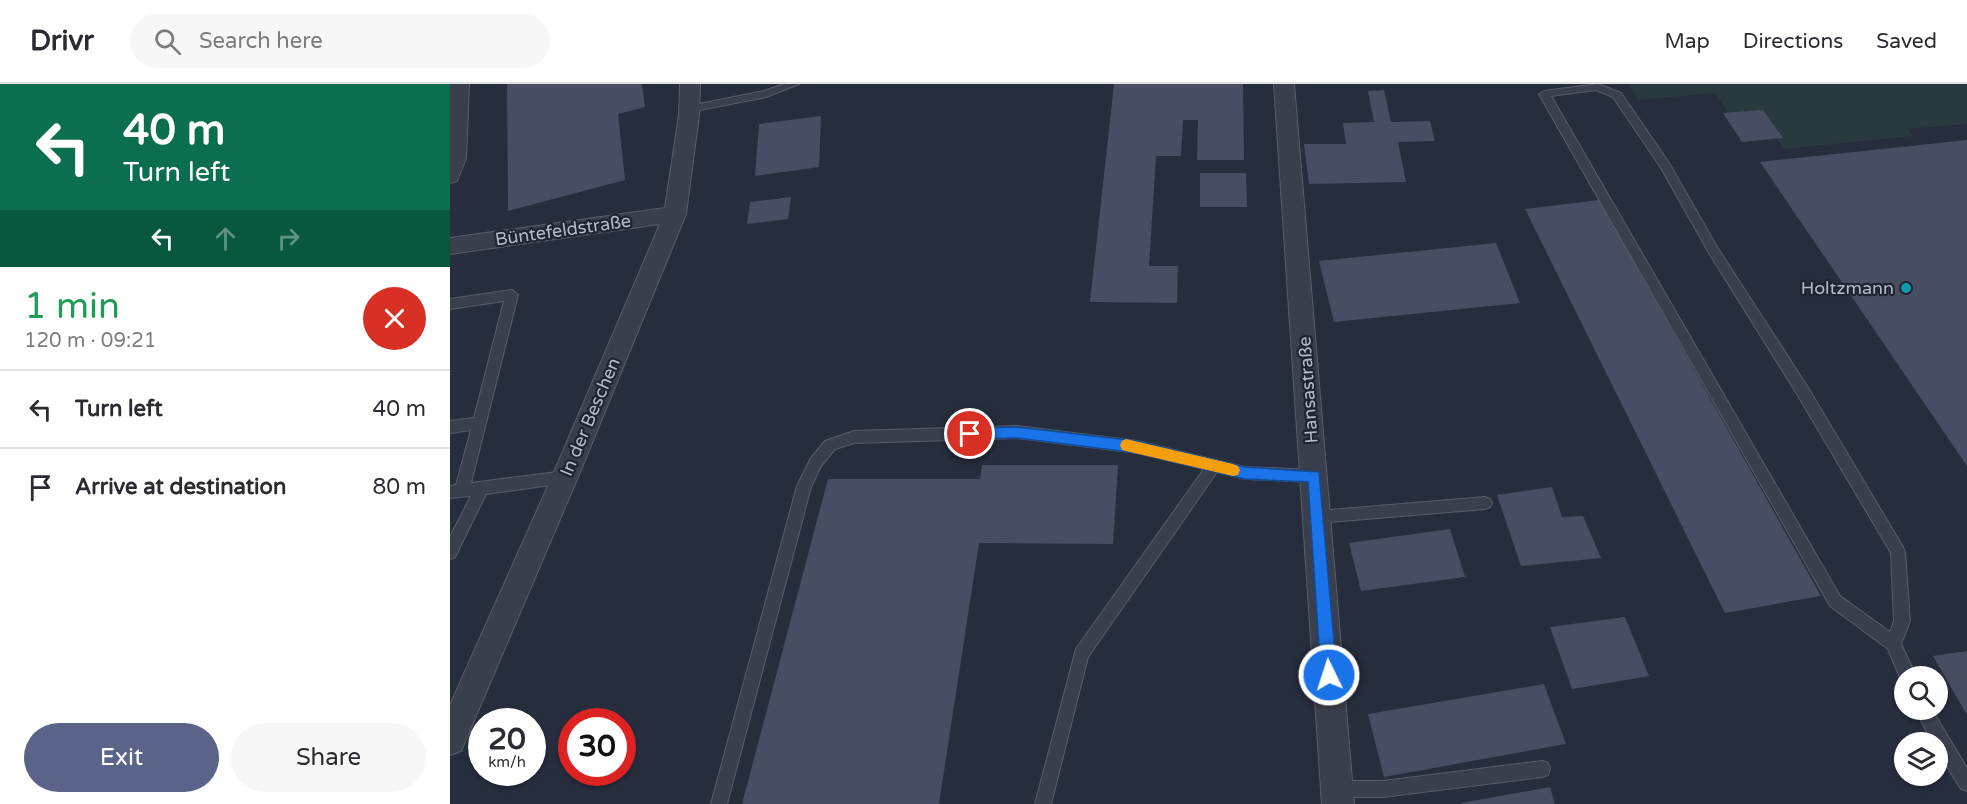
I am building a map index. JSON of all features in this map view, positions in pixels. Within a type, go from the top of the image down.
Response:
[{"type":"street","points":[[450,176],[456,158],[459,84]]},
{"type":"street","name":"In der Beschen","points":[[450,740],[565,477],[675,214],[689,109],[690,84]]},
{"type":"street","name":"Hansastraße","points":[[1284,84],[1338,796]]},
{"type":"street","name":"Büntefeldstraße","points":[[450,246],[675,214]]},
{"type":"lane","points":[[689,109],[766,94],[794,84]]},
{"type":"lane","points":[[1893,644],[1902,621],[1898,552],[1802,390],[1713,250],[1665,166],[1617,95],[1597,87],[1544,94],[1835,601],[1893,644],[1903,666]]},
{"type":"lane","points":[[450,304],[512,295],[480,423],[456,491],[565,477]]},
{"type":"lane","points":[[450,428],[480,423]]},
{"type":"lane","points":[[719,804],[804,486],[816,462],[830,445],[854,437],[1017,432],[1137,447],[1245,473],[1314,476]]},
{"type":"lane","points":[[1043,804],[1081,654],[1214,466]]},
{"type":"lane","points":[[450,552],[482,487]]},
{"type":"lane","points":[[1318,517],[1485,503]]},
{"type":"lane","points":[[1929,720],[1967,783]]},
{"type":"lane","points":[[1338,796],[1542,769]]},
{"type":"shaded area","points":[[1629,84],[1967,84],[1967,124],[1908,129],[1913,136],[1784,149],[1758,112],[1730,115],[1715,93],[1638,100]]},
{"type":"building","points":[[507,84],[642,84],[645,107],[618,114],[625,180],[508,211]]},
{"type":"building","points":[[1114,84],[1243,84],[1244,160],[1197,160],[1198,120],[1183,120],[1181,156],[1156,156],[1149,266],[1178,266],[1177,303],[1090,302]]},
{"type":"building","points":[[1384,90],[1391,122],[1430,121],[1435,141],[1398,142],[1406,182],[1309,184],[1304,144],[1346,144],[1343,123],[1374,122],[1368,91]]},
{"type":"building","points":[[1763,110],[1783,138],[1742,142],[1723,113]]},
{"type":"building","points":[[821,116],[819,167],[755,176],[759,124]]},
{"type":"building","name":"Holtzmann","points":[[1967,140],[1967,466],[1760,162]]},
{"type":"building","points":[[1200,173],[1246,173],[1247,207],[1200,207]]},
{"type":"building","points":[[791,197],[788,219],[747,224],[750,202]]},
{"type":"building","points":[[1599,200],[1821,596],[1725,613],[1525,209]]},
{"type":"building","points":[[1496,243],[1520,303],[1334,322],[1319,261]]},
{"type":"building","points":[[982,465],[1118,465],[1113,544],[979,543],[939,804],[742,804],[828,479],[980,479]]},
{"type":"building","points":[[1552,487],[1562,517],[1583,516],[1601,558],[1521,566],[1497,495]]},
{"type":"building","points":[[1450,529],[1465,577],[1361,591],[1349,543]]},
{"type":"building","points":[[1625,617],[1649,676],[1572,689],[1550,627]]},
{"type":"building","points":[[1967,651],[1967,715],[1948,682],[1948,666],[1939,666],[1933,656]]},
{"type":"building","points":[[1544,684],[1566,744],[1384,777],[1368,714]]},
{"type":"building","points":[[1550,787],[1555,804],[1461,804],[1461,803]]},
{"type":"slow traffic","points":[[1126,445],[1233,470]]},
{"type":"place","name":"Holtzmann","points":[[1906,288]]},
{"type":"route","points":[[970,434],[1017,432],[1137,447],[1245,473],[1314,476],[1329,675]]}]
